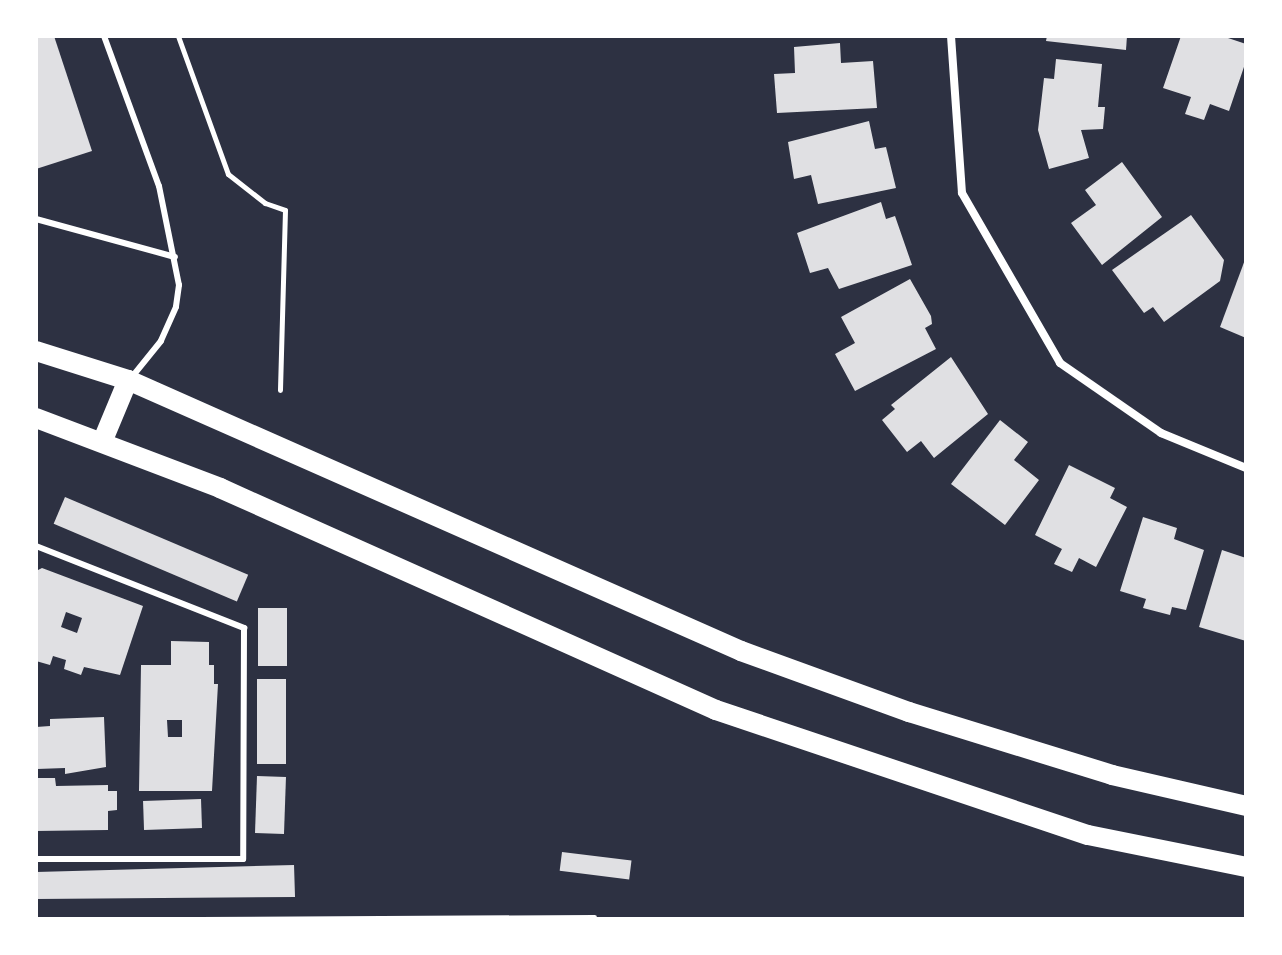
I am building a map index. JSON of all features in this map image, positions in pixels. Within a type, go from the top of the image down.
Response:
[{"type":"main road","points":[[36,351],[128,380],[741,651],[909,712],[1112,775],[1246,806]]},
{"type":"main road","points":[[103,440],[128,380]]},
{"type":"main road","points":[[36,418],[103,440],[716,710],[1088,835],[1246,867]]},
{"type":"street","points":[[951,36],[962,193],[1060,363],[1161,433],[1246,468]]},
{"type":"lane","points":[[104,36],[159,186],[175,257],[176,307],[161,341],[128,380]]},
{"type":"lane","points":[[36,219],[175,257]]},
{"type":"lane","points":[[36,546],[244,628],[244,643],[243,859],[36,859]]},
{"type":"path","points":[[178,36],[228,174],[265,203],[285,210],[280,390]]},
{"type":"path","points":[[199,919],[594,917]]},
{"type":"building","points":[[36,36],[54,36],[92,151],[36,169]]},
{"type":"building","points":[[1047,36],[1127,36],[1126,50],[1046,41]]},
{"type":"building","points":[[1181,36],[1222,36],[1246,44],[1246,61],[1229,111],[1210,104],[1204,120],[1185,114],[1191,97],[1163,88]]},
{"type":"building","points":[[840,43],[841,63],[873,61],[877,108],[777,113],[774,74],[795,73],[794,47]]},
{"type":"building","points":[[1056,59],[1102,64],[1098,107],[1105,107],[1103,129],[1081,130],[1089,158],[1049,169],[1038,130],[1044,78],[1054,79]]},
{"type":"building","points":[[869,121],[875,149],[886,147],[896,188],[818,204],[811,175],[794,179],[788,142]]},
{"type":"building","points":[[1122,162],[1162,217],[1102,265],[1071,223],[1096,205],[1085,190]]},
{"type":"building","points":[[881,202],[886,219],[895,216],[912,265],[839,289],[828,268],[810,273],[797,233]]},
{"type":"building","points":[[1191,215],[1224,260],[1220,281],[1164,322],[1153,307],[1144,313],[1112,270]]},
{"type":"building","points":[[1246,257],[1246,338],[1220,327]]},
{"type":"building","points":[[910,279],[931,316],[932,324],[925,328],[936,349],[855,391],[835,354],[855,343],[841,317]]},
{"type":"building","points":[[951,357],[988,414],[934,458],[921,441],[907,452],[882,420],[895,409],[891,405]]},
{"type":"building","points":[[1000,420],[1028,442],[1014,460],[1039,480],[1005,525],[951,484]]},
{"type":"building","points":[[1069,465],[1115,488],[1110,498],[1127,507],[1096,567],[1079,558],[1072,572],[1054,564],[1062,549],[1035,535]]},
{"type":"building","points":[[65,497],[248,575],[237,601],[54,524]]},
{"type":"building","points":[[1143,517],[1177,528],[1174,539],[1204,550],[1186,610],[1172,607],[1170,615],[1143,608],[1146,599],[1120,591]]},
{"type":"building","points":[[1222,550],[1246,558],[1246,641],[1199,627]]},
{"type":"building","points":[[42,568],[143,606],[120,675],[84,667],[81,675],[64,669],[66,660],[53,656],[50,665],[36,661],[36,571]],"holes":[[[66,612],[82,618],[77,633],[61,627]]]},
{"type":"building","points":[[258,608],[287,608],[287,666],[258,666]]},
{"type":"building","points":[[171,641],[209,642],[209,665],[214,665],[214,684],[218,684],[212,791],[139,791],[141,665],[171,665]],"holes":[[[167,720],[182,720],[182,737],[168,737]]]},
{"type":"building","points":[[257,679],[286,679],[286,764],[257,764]]},
{"type":"building","points":[[104,717],[106,767],[65,774],[65,768],[37,769],[36,727],[50,726],[50,719]]},
{"type":"building","points":[[257,776],[286,777],[284,834],[255,833]]},
{"type":"building","points":[[36,778],[55,778],[56,786],[108,785],[108,791],[117,791],[117,810],[108,811],[108,830],[36,831]]},
{"type":"building","points":[[201,799],[202,828],[144,830],[143,801]]},
{"type":"building","points":[[562,852],[631,861],[629,879],[560,871]]},
{"type":"building","points":[[294,865],[295,897],[36,899],[36,872]]}]
